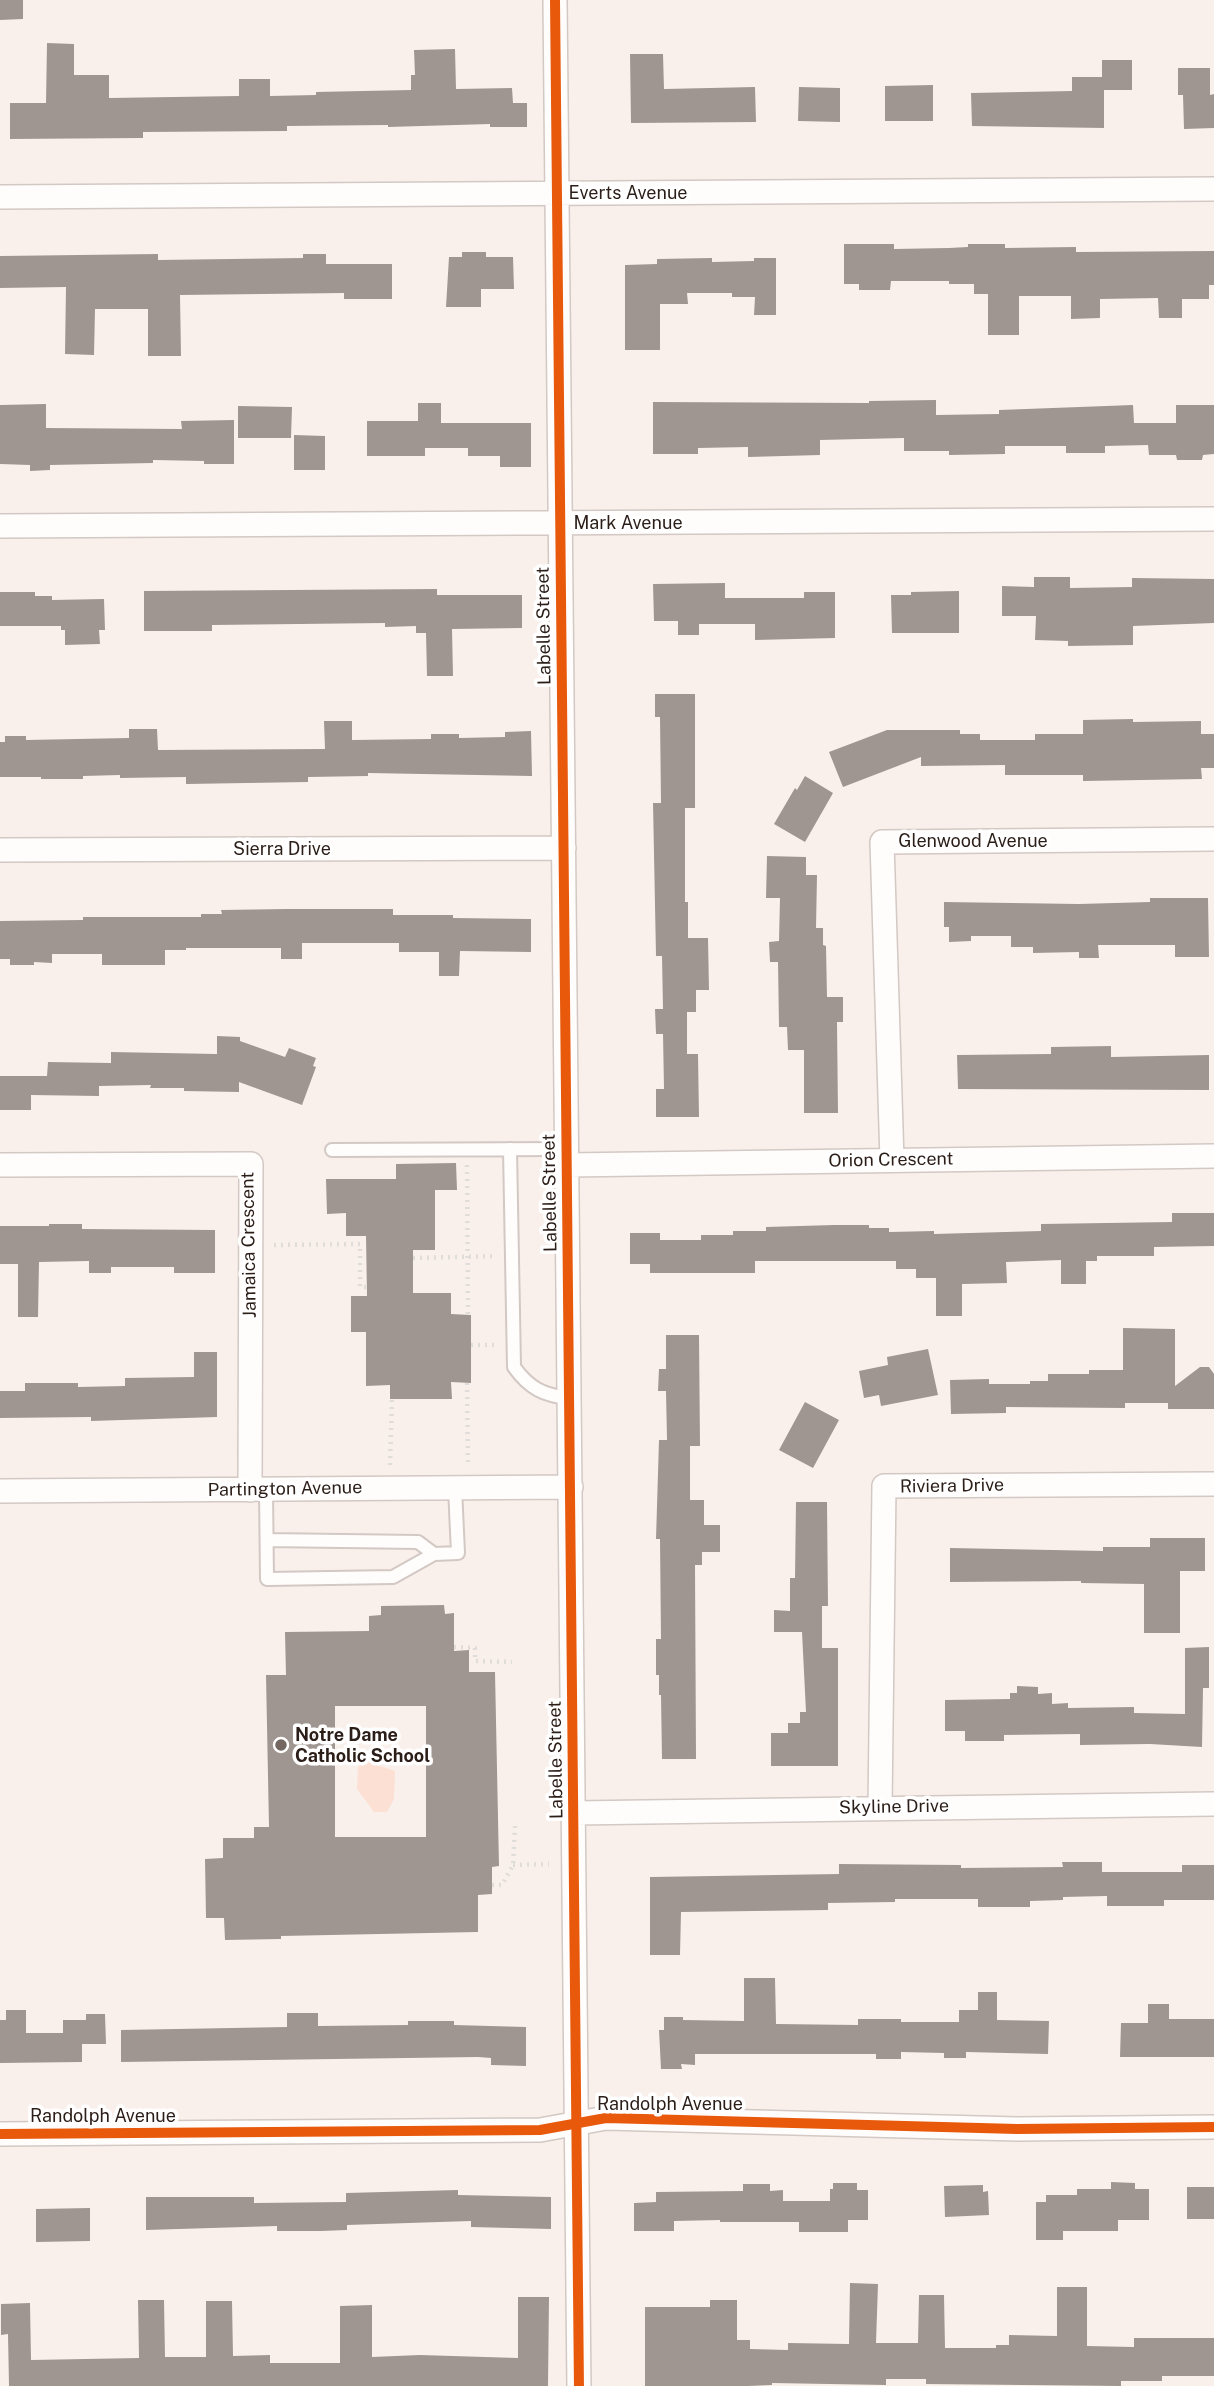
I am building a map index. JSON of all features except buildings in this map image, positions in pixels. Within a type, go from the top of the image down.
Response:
[{"type":"street","name":"Labelle Street","points":[[555,0],[579,2386]]},
{"type":"street","name":"Everts Avenue","points":[[0,197],[1214,189]]},
{"type":"street","name":"Mark Avenue","points":[[0,526],[1214,519]]},
{"type":"street","name":"Glenwood Avenue","points":[[892,1160],[882,842],[1214,839]]},
{"type":"street","name":"Sierra Drive","points":[[0,850],[564,848]]},
{"type":"street","name":"Orion Crescent","points":[[567,1157],[892,1160],[1214,1156]]},
{"type":"street","name":"Jamaica Crescent","points":[[0,1165],[251,1164],[258,1490]]},
{"type":"street","name":"Riviera Drive","points":[[880,1807],[884,1486],[1214,1483]]},
{"type":"street","name":"Partington Avenue","points":[[0,1491],[570,1487]]},
{"type":"street","name":"Skyline Drive","points":[[574,1813],[1214,1804]]},
{"type":"street","name":"Randolph Avenue","points":[[0,2134],[540,2130],[606,2118],[1017,2129],[1214,2127]]},
{"type":"lane","points":[[510,1149],[514,1367],[525,1383],[554,1397],[570,1398]]},
{"type":"lane","points":[[332,1150],[510,1149],[567,1157]]},
{"type":"lane","points":[[258,1490],[267,1540],[267,1579],[393,1577],[434,1554],[458,1553],[455,1488]]},
{"type":"lane","points":[[267,1540],[418,1542],[434,1554]]},
{"type":"path","points":[[467,1163],[468,1314]]},
{"type":"path","points":[[274,1245],[360,1244],[360,1287],[366,1287]]},
{"type":"path","points":[[413,1258],[500,1256]]},
{"type":"path","points":[[471,1345],[501,1345]]},
{"type":"path","points":[[467,1383],[468,1466]]},
{"type":"path","points":[[389,1474],[392,1399]]},
{"type":"path","points":[[454,1647],[475,1648],[475,1661],[512,1662]]},
{"type":"path","points":[[492,1885],[502,1885],[513,1865],[515,1826]]},
{"type":"path","points":[[513,1865],[549,1864]]},
{"type":"shaded area","points":[[365,1761],[395,1771],[394,1799],[387,1812],[374,1812],[357,1789],[358,1767]]},
{"type":"cycle path","points":[[555,0],[579,2386]]},
{"type":"cycle path","points":[[0,2134],[540,2130],[606,2118],[1017,2129],[1214,2127]]},
{"type":"place","name":"Notre Dame Catholic School","points":[[281,1745]]}]
